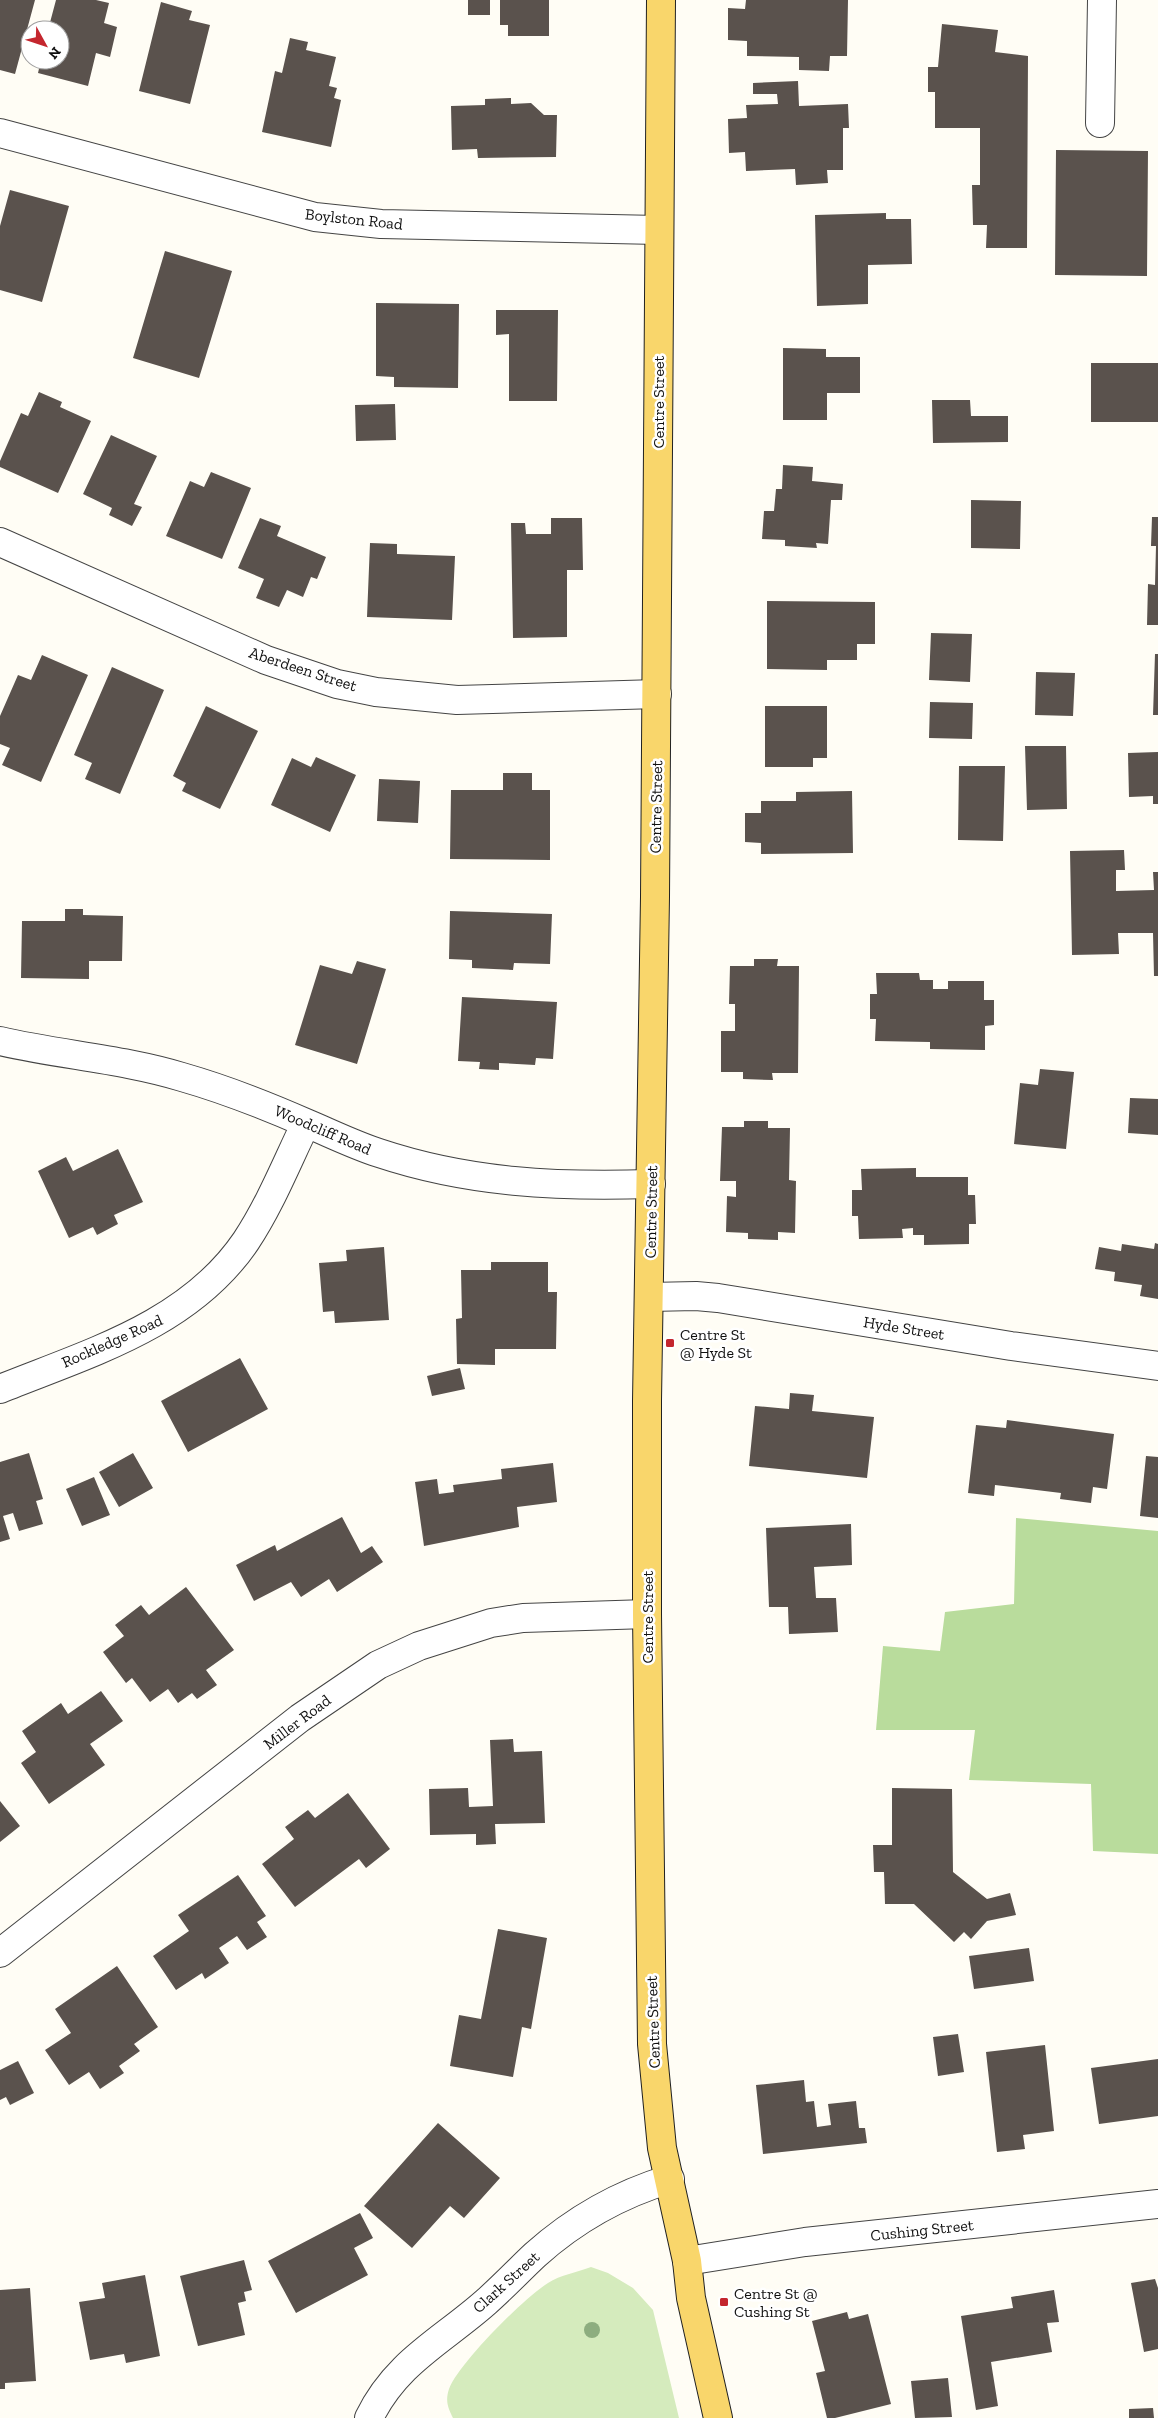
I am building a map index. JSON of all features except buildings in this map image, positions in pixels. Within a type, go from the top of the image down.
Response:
[{"type":"main road","name":"Centre Street","points":[[661,0],[658,230],[658,694],[649,1297],[647,1614],[652,2044],[658,2115],[686,2261],[691,2298],[718,2418]]},
{"type":"street","points":[[1100,123],[1102,0]]},
{"type":"street","name":"Boylston Road","points":[[0,133],[285,210],[331,219],[415,225],[658,230]]},
{"type":"street","name":"Aberdeen Street","points":[[0,542],[266,660],[338,684],[376,692],[457,700],[658,694]]},
{"type":"street","name":"Woodcliff Road","points":[[0,1041],[180,1076],[241,1097],[377,1153],[414,1164],[462,1173],[573,1186],[652,1184]]},
{"type":"street","name":"Rockledge Road","points":[[0,1389],[122,1340],[156,1323],[206,1287],[228,1265],[246,1240],[306,1123]]},
{"type":"street","name":"Hyde Street","points":[[649,1297],[688,1296],[718,1298],[1011,1346],[1158,1366]]},
{"type":"street","name":"Miller Road","points":[[0,1953],[300,1718],[378,1665],[419,1646],[491,1623],[523,1618],[647,1614]]},
{"type":"street","name":"Clark Street","points":[[369,2418],[385,2391],[403,2368],[486,2302],[537,2253],[589,2215],[616,2199],[644,2187],[670,2179]]},
{"type":"street","name":"Cushing Street","points":[[686,2261],[805,2242],[1158,2204]]},
{"type":"green space","points":[[1016,1518],[1158,1531],[1158,1854],[1093,1851],[1091,1784],[969,1780],[975,1730],[876,1730],[883,1646],[940,1651],[945,1612],[1014,1604]]},
{"type":"green space","points":[[591,2267],[608,2273],[633,2288],[653,2310],[679,2418],[453,2418],[447,2397],[449,2389],[478,2348],[524,2302],[548,2283]]},
{"type":"place","name":"Centre St @ Hyde St","points":[[670,1343]]},
{"type":"place","name":"Centre St @ Cushing St","points":[[724,2302]]}]
